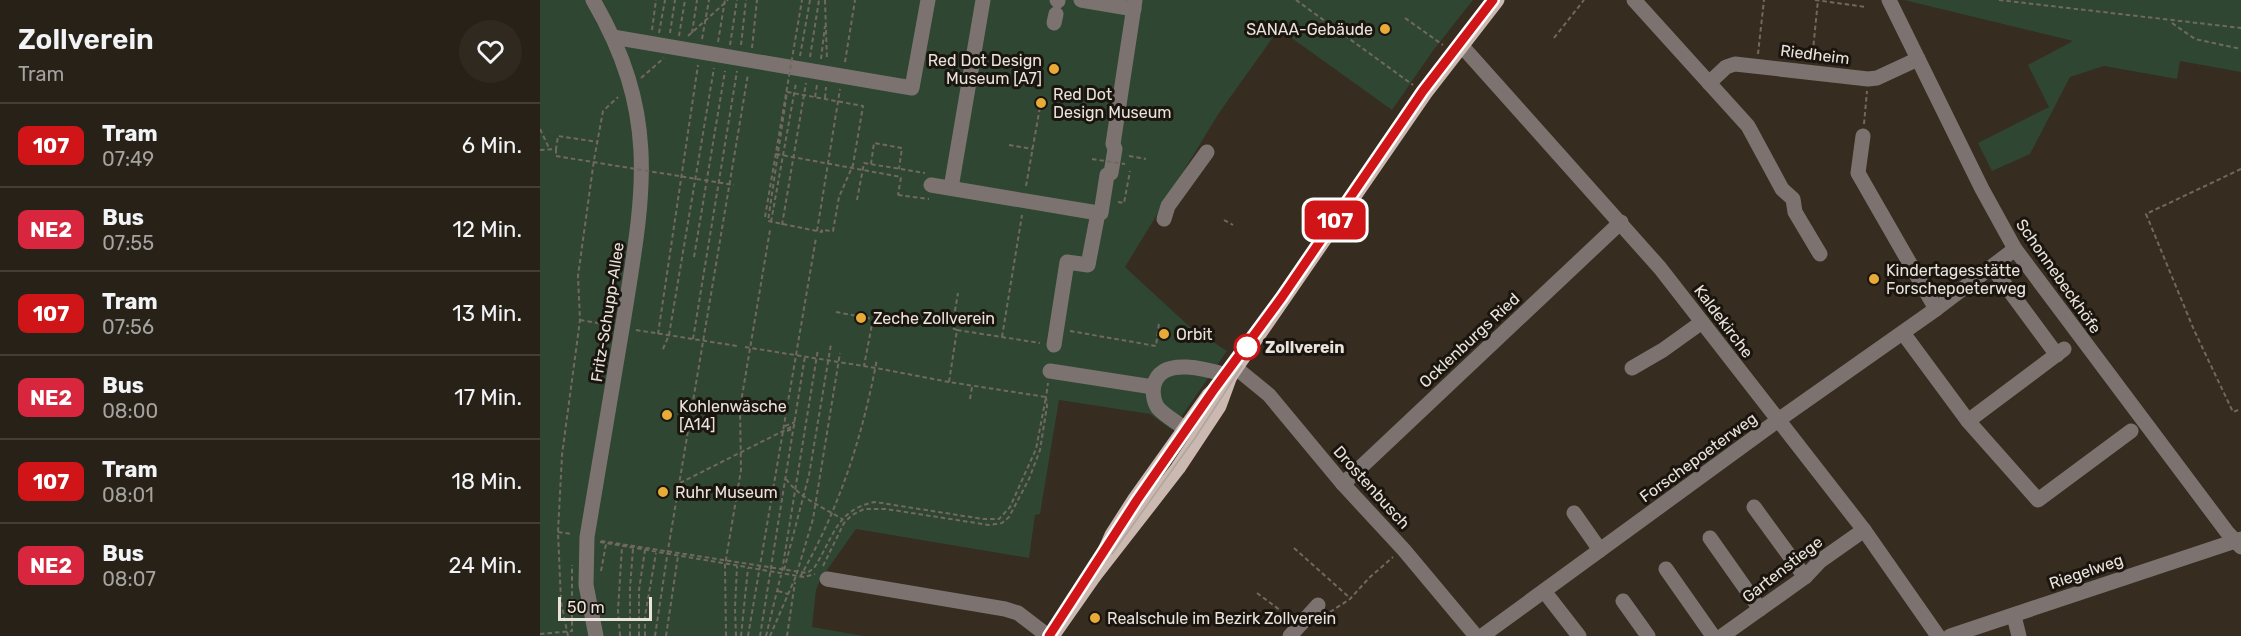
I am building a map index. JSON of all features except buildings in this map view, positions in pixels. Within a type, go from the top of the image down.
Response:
[{"type":"main road","points":[[1094,576],[1112,535],[1185,429],[1209,395],[1233,372],[1425,93],[1497,0]]},
{"type":"main road","points":[[1052,636],[1094,576],[1178,468],[1219,406],[1233,372]]},
{"type":"street","name":"Fritz-Schupp-Allee","points":[[593,0],[613,37],[632,86],[639,122],[642,158],[640,216],[587,537],[586,585],[596,636]]},
{"type":"street","points":[[613,37],[912,88],[928,0]]},
{"type":"street","points":[[951,188],[983,0]]},
{"type":"street","points":[[1054,345],[1067,262],[1088,265],[1098,213],[1101,213],[1107,175],[1111,173],[1120,159],[1113,144],[1134,4],[1081,0]]},
{"type":"street","points":[[1634,0],[1748,126],[1782,189],[1793,199],[1795,212],[1820,254]]},
{"type":"street","name":"Schonnebeckhöfe","points":[[1889,0],[1982,189],[2015,249],[2239,542]]},
{"type":"street","name":"Kaldekirche","points":[[1461,45],[1660,268],[1864,530],[1938,636]]},
{"type":"street","name":"Riedheim","points":[[1709,83],[1726,68],[1736,64],[1868,79],[1877,78],[1918,59]]},
{"type":"street","points":[[1863,136],[1857,173],[1936,309]]},
{"type":"street","points":[[1164,219],[1168,206],[1207,152]]},
{"type":"street","points":[[931,185],[1098,213]]},
{"type":"street","name":"Ocklenburgs Ried","points":[[1343,484],[1621,222]]},
{"type":"street","name":"Forschepoeterweg","points":[[1482,636],[1777,421],[1903,333],[2015,249]]},
{"type":"street","points":[[1968,421],[2061,352],[1992,267]]},
{"type":"street","points":[[1632,369],[1702,322]]},
{"type":"street","points":[[1903,333],[1968,421],[2038,500],[2131,431]]},
{"type":"street","points":[[1185,429],[1158,407],[1153,387],[1157,377],[1162,372],[1183,366],[1233,372]]},
{"type":"street","points":[[1050,371],[1153,387]]},
{"type":"street","name":"Drostenbusch","points":[[1233,372],[1269,395],[1343,484],[1404,550],[1476,636]]},
{"type":"street","points":[[1754,507],[1804,577]]},
{"type":"street","points":[[1574,513],[1600,550]]},
{"type":"street","name":"Gartenstiege","points":[[1722,636],[1864,530]]},
{"type":"street","points":[[1710,538],[1760,609]]},
{"type":"street","name":"Riegelweg","points":[[1950,636],[2239,542]]},
{"type":"street","points":[[1666,569],[1713,636]]},
{"type":"street","points":[[827,579],[1005,609],[1018,613],[1048,636]]},
{"type":"street","points":[[1544,591],[1579,636]]},
{"type":"street","points":[[1623,601],[1648,636]]},
{"type":"street","points":[[1295,630],[1317,606]]},
{"type":"street","points":[[2014,616],[2019,636]]},
{"type":"path","points":[[656,0],[673,47]]},
{"type":"path","points":[[665,0],[673,47]]},
{"type":"path","points":[[658,334],[675,0]]},
{"type":"path","points":[[673,47],[685,0]]},
{"type":"path","points":[[673,47],[697,0]]},
{"type":"path","points":[[673,47],[709,0]]},
{"type":"path","points":[[693,339],[733,57],[725,0]]},
{"type":"path","points":[[655,636],[667,552],[704,340],[737,0]]},
{"type":"path","points":[[663,349],[669,336],[746,0]]},
{"type":"path","points":[[694,257],[733,57],[757,0]]},
{"type":"path","points":[[765,217],[802,0]]},
{"type":"path","points":[[810,0],[819,72],[825,98]]},
{"type":"path","points":[[817,231],[838,100],[819,72],[819,0]]},
{"type":"path","points":[[815,97],[826,14],[825,0]]},
{"type":"path","points":[[782,225],[804,95],[819,72],[855,0]]},
{"type":"path","points":[[1296,0],[1413,85]]},
{"type":"path","points":[[1554,38],[1584,0]]},
{"type":"path","points":[[1757,66],[1764,0]]},
{"type":"path","points":[[1810,72],[1817,0],[1866,7]]},
{"type":"path","points":[[1999,0],[2241,28]]},
{"type":"path","points":[[771,223],[795,93],[819,72],[826,14]]},
{"type":"path","points":[[1405,18],[1443,45]]},
{"type":"path","points":[[2171,21],[2195,39],[2241,49]]},
{"type":"path","points":[[1863,136],[1868,79]]},
{"type":"path","points":[[787,92],[804,95],[863,106],[853,165],[839,197],[833,231],[817,231],[768,221],[787,92]]},
{"type":"path","points":[[567,634],[561,602],[558,532],[563,440],[580,320],[578,276],[603,111],[623,93]]},
{"type":"path","points":[[1002,337],[1040,107]]},
{"type":"path","points":[[540,129],[549,149]]},
{"type":"path","points":[[598,142],[558,136],[556,156],[734,185]]},
{"type":"path","points":[[870,164],[874,143],[902,148],[899,169]]},
{"type":"path","points":[[1010,145],[1033,149]]},
{"type":"path","points":[[540,150],[556,149]]},
{"type":"path","points":[[776,154],[901,177],[898,195],[928,200],[933,175],[864,163],[857,200]]},
{"type":"path","points":[[1092,159],[1146,159]]},
{"type":"path","points":[[2241,170],[2146,214],[2194,330],[2233,412],[2241,409]]},
{"type":"path","points":[[1124,201],[1130,171]]},
{"type":"path","points":[[1224,220],[1233,225]]},
{"type":"path","points":[[726,636],[725,565],[741,470],[740,408],[770,230]]},
{"type":"path","points":[[748,636],[816,238]]},
{"type":"path","points":[[958,293],[952,328],[1054,345]]},
{"type":"path","points":[[836,312],[873,319],[864,366]]},
{"type":"path","points":[[580,320],[737,346]]},
{"type":"path","points":[[1076,333],[1156,346],[1160,323]]},
{"type":"path","points":[[949,382],[957,330]]},
{"type":"path","points":[[768,636],[783,571],[804,498],[831,344]]},
{"type":"path","points":[[745,347],[1046,397],[1036,449],[1010,507],[1003,517],[994,520],[875,502],[860,506],[842,519],[814,568],[803,572],[783,571],[771,572],[600,542],[607,540],[667,552],[726,559],[771,567],[783,571],[796,576],[800,577],[811,577],[820,570],[844,523],[852,515],[864,509],[886,508],[992,525],[1004,521],[1014,510],[1040,450],[1047,406]]},
{"type":"path","points":[[783,571],[818,350]]},
{"type":"path","points":[[787,636],[796,576],[816,505],[840,353]]},
{"type":"path","points":[[760,636],[805,356]]},
{"type":"path","points":[[800,577],[833,513],[854,457],[877,359]]},
{"type":"path","points":[[970,399],[972,386]]},
{"type":"path","points":[[785,426],[795,425]]},
{"type":"path","points":[[787,431],[795,425]]},
{"type":"path","points":[[680,483],[795,425]]},
{"type":"path","points":[[786,479],[804,498],[842,519]]},
{"type":"path","points":[[558,532],[575,535]]},
{"type":"path","points":[[601,574],[606,544]]},
{"type":"path","points":[[620,636],[618,610],[622,547]]},
{"type":"path","points":[[1294,548],[1350,599]]},
{"type":"path","points":[[630,636],[633,549]]},
{"type":"path","points":[[639,636],[639,590],[645,550]]},
{"type":"path","points":[[1317,606],[1328,613],[1350,599],[1369,578],[1404,550]]},
{"type":"path","points":[[645,636],[645,616],[656,552]]},
{"type":"path","points":[[666,636],[678,556]]},
{"type":"path","points":[[540,634],[567,634],[572,631],[572,563]]},
{"type":"path","points":[[736,636],[737,566]]},
{"type":"path","points":[[741,636],[748,568]]},
{"type":"path","points":[[768,636],[796,576]]},
{"type":"path","points":[[778,591],[789,594]]},
{"type":"path","points":[[1257,593],[1295,630]]},
{"type":"green space","name":"Zeche Zollverein","points":[[540,0],[1473,0],[1432,52],[1392,110],[1279,29],[1219,113],[1125,267],[1190,327],[1227,351],[1172,430],[1150,414],[1059,400],[1040,514],[1035,515],[1029,558],[856,529],[820,580],[816,590],[812,627],[864,636],[540,636]]},
{"type":"green space","points":[[1904,0],[2241,0],[2241,72],[2180,61],[2177,79],[2104,66],[2070,77],[2030,154],[1992,171],[1978,143],[2049,107],[2028,65],[2073,41]]},
{"type":"tram line","points":[[1049,636],[1137,500],[1215,388],[1248,346],[1423,91],[1493,0]]},
{"type":"tram line","name":"107","points":[[1049,636],[1137,500],[1215,388],[1248,346],[1423,91],[1493,0]]},
{"type":"tram line","points":[[1112,554],[1195,438],[1242,366]]},
{"type":"place","name":"SANAA-Gebäude","points":[[1385,29]]},
{"type":"place","name":"Red Dot Design Museum [A7]","points":[[1054,69]]},
{"type":"place","name":"Red Dot Design Museum","points":[[1041,103]]},
{"type":"place","name":"Kindertagesstätte Forschepoeterweg","points":[[1874,279]]},
{"type":"place","name":"Zeche Zollverein","points":[[861,318]]},
{"type":"place","name":"Orbit","points":[[1164,334]]},
{"type":"place","name":"Zollverein","points":[[1247,347]]},
{"type":"place","name":"Kohlenwäsche [A14]","points":[[667,415]]},
{"type":"place","name":"Ruhr Museum","points":[[663,492]]},
{"type":"place","name":"Realschule im Bezirk Zollverein","points":[[1095,618]]}]
